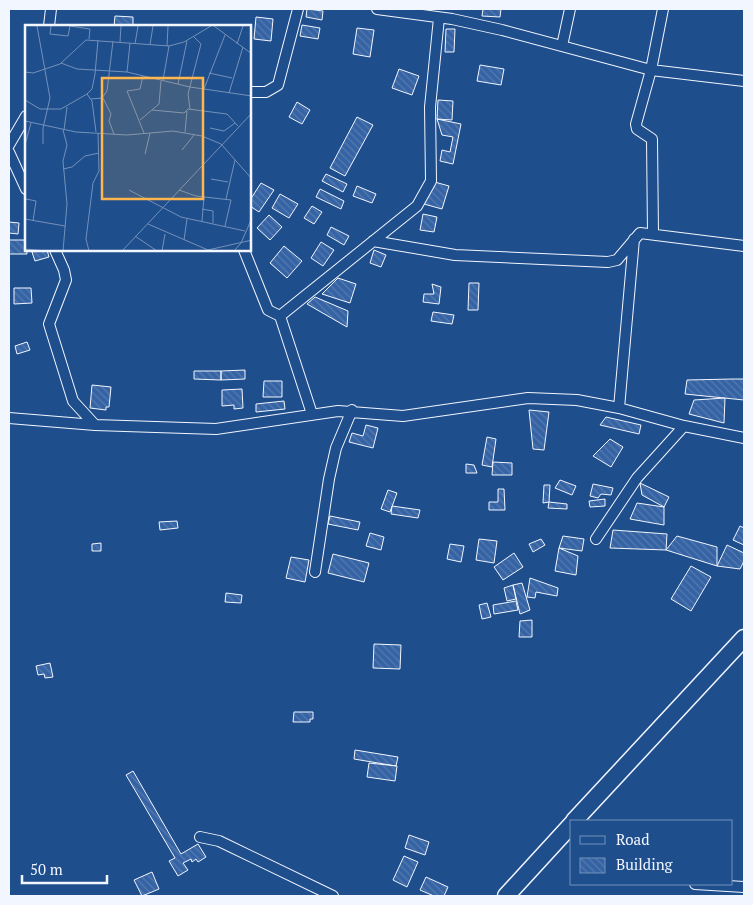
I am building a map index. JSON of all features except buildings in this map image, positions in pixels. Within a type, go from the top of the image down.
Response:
[{"type":"main road","points":[[578,820],[744,638]]},
{"type":"main road","points":[[506,896],[570,829]]},
{"type":"street","points":[[49,25],[52,9]]},
{"type":"street","points":[[251,92],[266,92],[278,85],[298,9]]},
{"type":"street","points":[[378,9],[439,18],[453,14],[651,70],[744,81]]},
{"type":"street","points":[[562,46],[570,9]]},
{"type":"street","points":[[653,234],[652,139],[637,128],[636,124],[651,70],[663,9]]},
{"type":"street","points":[[280,316],[417,206],[431,181],[430,107],[439,18]]},
{"type":"street","points":[[9,145],[25,118]]},
{"type":"street","points":[[9,152],[25,187]]},
{"type":"street","points":[[373,241],[455,255],[608,262],[617,260],[640,233],[744,246]]},
{"type":"street","points":[[619,408],[634,239]]},
{"type":"street","points":[[55,251],[64,270],[66,280],[49,324],[73,401],[95,425]]},
{"type":"street","points":[[244,251],[268,310],[280,316],[312,414]]},
{"type":"street","points":[[9,418],[95,425],[216,429],[312,414],[352,410],[403,416],[528,398],[576,400],[619,408],[684,426],[744,438]]},
{"type":"street","points":[[315,572],[329,479],[336,448],[352,410]]},
{"type":"street","points":[[596,539],[637,478],[684,426]]},
{"type":"street","points":[[200,837],[219,841],[333,896]]},
{"type":"street","points":[[719,885],[744,886]]}]
